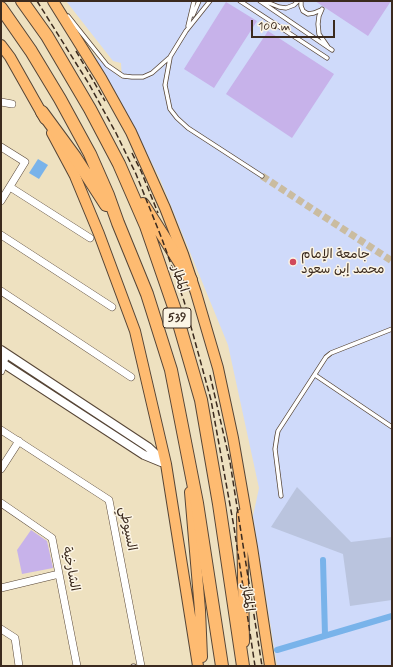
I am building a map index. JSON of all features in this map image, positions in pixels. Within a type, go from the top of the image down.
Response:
[{"type":"highway","name":"المطار","points":[[22,1],[51,43],[120,164],[146,226],[175,310],[200,400],[219,504],[244,666]]},
{"type":"highway","name":"539","points":[[1,8],[34,57],[83,140],[108,195],[147,294],[171,370],[197,504],[222,666]]},
{"type":"highway","points":[[42,112],[75,157],[118,223]]},
{"type":"highway","points":[[120,164],[164,239],[191,280]]},
{"type":"main road","points":[[53,1],[101,78],[131,132],[165,208],[191,280],[218,368],[242,488],[270,666]]},
{"type":"main road","points":[[1,45],[10,57],[42,112],[75,176],[99,234],[135,331],[166,464],[198,666]]},
{"type":"main road","points":[[185,440],[199,595],[202,666]]},
{"type":"main road","points":[[242,488],[244,666]]},
{"type":"street","points":[[1,102],[12,104]]},
{"type":"street","points":[[1,147],[25,162],[1,201]]},
{"type":"street","points":[[10,187],[90,238]]},
{"type":"street","points":[[1,235],[112,307]]},
{"type":"street","points":[[1,291],[131,377]]},
{"type":"street","points":[[2,360],[144,455],[166,464]]},
{"type":"street","name":"السيوطي","points":[[1,430],[109,500],[141,666]]},
{"type":"street","points":[[1,469],[19,441]]},
{"type":"street","name":"الشارخية","points":[[1,503],[52,538],[77,666]]},
{"type":"street","points":[[1,588],[59,574]]},
{"type":"street","points":[[1,629],[15,638],[19,666]]},
{"type":"lane","points":[[56,1],[107,65],[123,76],[132,77],[152,73],[170,57],[186,31],[210,1]]},
{"type":"lane","points":[[186,31],[194,1]]},
{"type":"lane","points":[[189,22],[199,1]]},
{"type":"lane","points":[[240,1],[327,58]]},
{"type":"lane","points":[[260,1],[332,50],[319,34],[318,16],[322,9],[308,14],[303,11],[301,1]]},
{"type":"lane","points":[[264,1],[286,8],[294,5],[298,1]]},
{"type":"lane","points":[[170,57],[165,85],[170,109],[188,128],[262,176]]},
{"type":"lane","points":[[281,496],[275,449],[276,436],[326,357],[332,353],[392,329]]},
{"type":"lane","points":[[315,375],[392,427]]},
{"type":"shaded area","name":"جامعة الإمام محمد إبن سعود","points":[[66,1],[392,1],[392,666],[277,666],[253,516],[259,488],[228,345],[160,179],[119,98],[92,54],[122,79],[121,63],[113,61]]},
{"type":"shaded area","points":[[297,487],[351,542],[392,537],[392,600],[350,606],[343,554],[271,527]]},
{"type":"water","points":[[38,159],[48,165],[39,179],[29,173]]},
{"type":"building","points":[[315,1],[391,1],[368,36]]},
{"type":"building","points":[[226,2],[257,21],[214,88],[184,69]]},
{"type":"building","points":[[268,31],[334,74],[292,138],[226,94]]},
{"type":"building","points":[[31,530],[47,541],[53,568],[22,574],[17,550]]},
{"type":"waterway","points":[[323,560],[325,635]]},
{"type":"waterway","points":[[277,650],[392,616]]},
{"type":"tunnel","points":[[262,176],[392,261]]},
{"type":"railway","points":[[37,1],[89,84],[116,133],[136,174],[162,239],[184,301],[211,400],[234,527],[255,666]]},
{"type":"railway","points":[[76,51],[105,101]]},
{"type":"railway","points":[[132,153],[158,213]]},
{"type":"railway","points":[[210,375],[230,462],[262,666]]},
{"type":"place","name":"جامعة الإمام محمد إبن سعود","points":[[293,262]]}]
